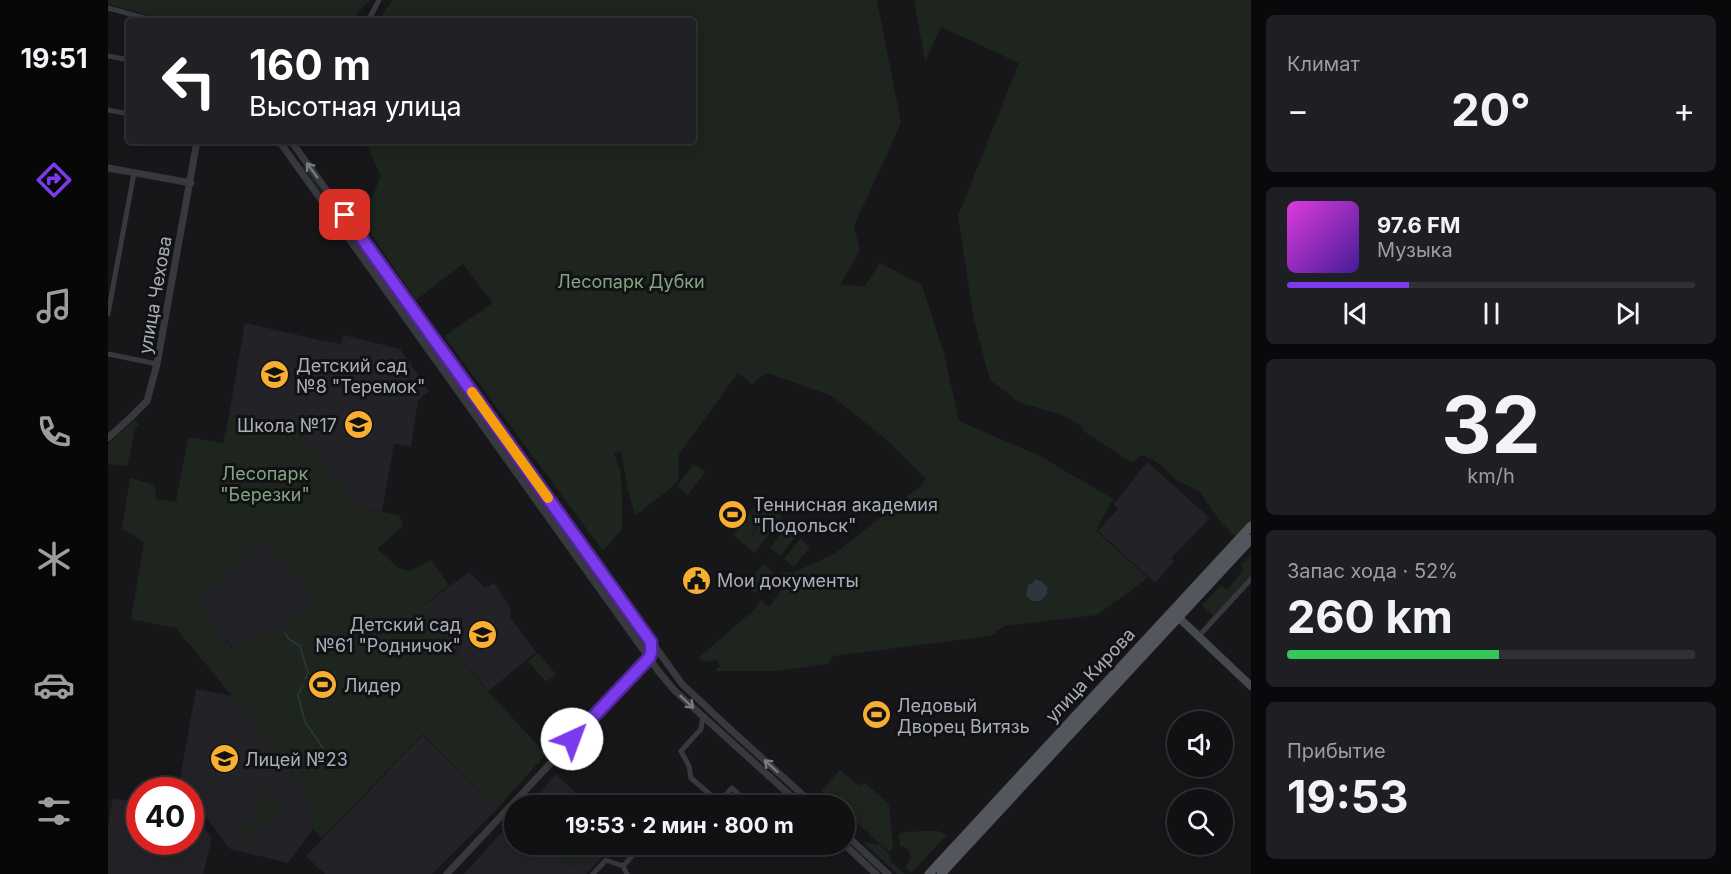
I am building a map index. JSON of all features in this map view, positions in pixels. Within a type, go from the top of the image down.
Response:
[{"type":"main road","name":"улица Кирова","points":[[941,874],[1251,526]]},
{"type":"main road","name":"улица Кирова","points":[[929,874],[1174,614],[1251,539]]},
{"type":"main road","points":[[1174,614],[1251,686]]},
{"type":"street","points":[[370,18],[379,0]]},
{"type":"street","points":[[108,8],[144,18]]},
{"type":"street","points":[[108,56],[126,59]]},
{"type":"street","points":[[108,110],[126,113]]},
{"type":"street","name":"улица Чехова","points":[[108,438],[147,401],[157,364],[196,144]]},
{"type":"street","points":[[281,144],[649,658],[675,691],[790,795]]},
{"type":"street","points":[[285,149],[291,144]]},
{"type":"street","points":[[294,144],[682,684],[801,795]]},
{"type":"street","points":[[108,168],[190,183]]},
{"type":"street","points":[[108,314],[134,173]]},
{"type":"street","points":[[108,354],[157,364]]},
{"type":"street","points":[[1198,637],[1251,579]]},
{"type":"street","points":[[608,600],[617,594]]},
{"type":"street","points":[[447,874],[649,658],[651,642]]},
{"type":"street","points":[[649,658],[660,658],[665,661]]},
{"type":"street","points":[[703,716],[702,729],[681,751],[689,766],[691,778],[711,795]]},
{"type":"street","points":[[723,734],[729,728]]},
{"type":"street","points":[[726,795],[732,788],[740,795]]},
{"type":"street","points":[[855,843],[888,874]]},
{"type":"street","points":[[855,854],[876,874]]},
{"type":"street","points":[[622,866],[632,855]]},
{"type":"street","points":[[592,874],[606,860],[622,866],[627,874]]},
{"type":"shaded area","name":"Школа №17","points":[[245,323],[341,344],[343,335],[400,349],[429,391],[418,400],[411,447],[394,444],[382,511],[355,506],[298,428],[229,415]]},
{"type":"shaded area","points":[[1147,462],[1210,518],[1171,558],[1174,561],[1155,583],[1098,531],[1118,509],[1114,504]]},
{"type":"shaded area","points":[[265,541],[320,605],[305,611],[270,640],[261,630],[237,652],[195,604]]},
{"type":"shaded area","name":"Детский сад №61 \"Родничок\"","points":[[469,572],[485,588],[494,583],[511,609],[510,617],[536,652],[488,691],[421,608]]},
{"type":"shaded area","points":[[1036,579],[1047,587],[1047,594],[1040,601],[1032,601],[1026,596],[1028,584],[1032,584]]},
{"type":"shaded area","points":[[196,689],[232,696],[306,794],[313,829],[288,863],[230,849],[204,815],[204,777],[180,777]]},
{"type":"shaded area","points":[[423,735],[497,809],[432,874],[325,874],[306,856]]},
{"type":"shaded area","points":[[556,774],[576,795],[537,795]]},
{"type":"shaded area","points":[[113,798],[126,800],[126,855],[204,855],[204,828],[212,838],[203,874],[108,874],[108,826]]},
{"type":"shaded area","points":[[504,830],[504,855],[604,855],[586,874],[464,874]]},
{"type":"green space","points":[[108,0],[370,0],[355,18],[157,18],[108,4]]},
{"type":"green space","name":"Лесопарк Дубки","points":[[392,0],[877,0],[901,123],[854,226],[860,251],[840,285],[865,286],[880,263],[922,285],[944,354],[959,421],[1040,456],[1113,499],[1096,531],[1148,578],[1097,615],[1004,626],[991,636],[833,656],[828,664],[778,671],[715,671],[720,666],[717,660],[705,662],[699,657],[755,609],[761,600],[769,607],[782,589],[774,583],[783,572],[793,573],[834,554],[923,484],[925,478],[888,441],[832,396],[770,374],[765,374],[752,384],[738,373],[679,454],[678,482],[635,516],[621,451],[614,453],[620,471],[622,529],[603,551],[444,336],[493,303],[463,264],[416,300],[362,221],[381,176],[365,144],[696,144],[696,18],[380,18]]},
{"type":"green space","points":[[914,0],[1251,0],[1251,522],[1237,538],[1219,520],[1199,491],[1176,480],[1152,459],[1141,455],[1132,463],[1082,430],[1083,427],[1060,414],[1020,403],[990,380],[974,320],[958,216],[1019,63],[941,27],[925,61]]},
{"type":"green space","points":[[305,165],[431,340],[428,343],[302,167]]},
{"type":"green space","points":[[433,344],[487,419],[484,421],[430,346]]},
{"type":"green space","name":"Лесопарк \"Березки\"","points":[[229,415],[298,428],[355,506],[399,515],[403,526],[377,549],[399,568],[410,571],[431,560],[449,585],[421,608],[483,686],[546,754],[509,795],[504,795],[504,801],[497,809],[423,734],[322,838],[313,829],[305,794],[232,696],[176,628],[131,619],[144,543],[122,528],[130,478],[155,485],[156,499],[176,502],[188,437],[223,443]],"holes":[[[265,541],[319,605],[305,611],[270,640],[261,630],[236,652],[195,604]]]},
{"type":"green space","points":[[133,421],[139,425],[135,428],[128,464],[126,466],[108,464],[108,444]]},
{"type":"green space","points":[[490,423],[598,574],[595,576],[487,425]]},
{"type":"green space","points":[[694,464],[705,472],[688,495],[677,486]]},
{"type":"green space","points":[[760,500],[783,517],[773,529],[751,512]]},
{"type":"green space","points":[[750,513],[761,521],[744,544],[733,535]]},
{"type":"green space","points":[[762,522],[772,530],[755,553],[744,544]]},
{"type":"green space","points":[[787,525],[798,534],[780,556],[770,548]]},
{"type":"green space","points":[[800,539],[810,547],[794,567],[784,559]]},
{"type":"green space","points":[[1251,555],[1251,575],[1214,617],[1202,605],[1221,585],[1227,590],[1244,569],[1240,565]]},
{"type":"green space","points":[[764,564],[774,573],[755,593],[746,584]]},
{"type":"green space","points":[[538,653],[556,674],[546,682],[528,661]]},
{"type":"green space","points":[[840,770],[859,786],[864,782],[889,804],[893,847],[889,852],[855,821],[855,795],[826,795],[821,791]]},
{"type":"green space","points":[[270,789],[285,801],[265,826],[250,814]]},
{"type":"green space","points":[[244,818],[263,832],[255,842],[237,827]]},
{"type":"green space","points":[[938,831],[947,835],[911,873],[905,867],[911,857],[907,849],[900,846],[899,833]]},
{"type":"green space","points":[[863,842],[880,845],[890,855],[891,862],[905,874],[897,874]]},
{"type":"green space","points":[[561,855],[589,855],[585,864],[580,867],[575,869],[568,867]]},
{"type":"waterway","points":[[285,633],[289,639],[300,646],[308,673],[305,679]]},
{"type":"waterway","points":[[303,685],[298,695],[305,722],[323,748]]},
{"type":"slow traffic","points":[[472,392],[548,498]]},
{"type":"place","name":"Детский сад №8 \"Теремок\"","points":[[275,375]]},
{"type":"place","name":"Школа №17","points":[[358,425]]},
{"type":"place","name":"Теннисная академия \"Подольск\"","points":[[732,514]]},
{"type":"place","name":"Мои документы","points":[[696,580]]},
{"type":"place","name":"Детский сад №61 \"Родничок\"","points":[[482,634]]},
{"type":"place","name":"Лидер","points":[[323,685]]},
{"type":"place","name":"Ледовый Дворец Витязь","points":[[876,715]]},
{"type":"place","name":"Лицей №23","points":[[224,759]]},
{"type":"route","points":[[345,215],[651,642],[649,658],[572,739]]}]
